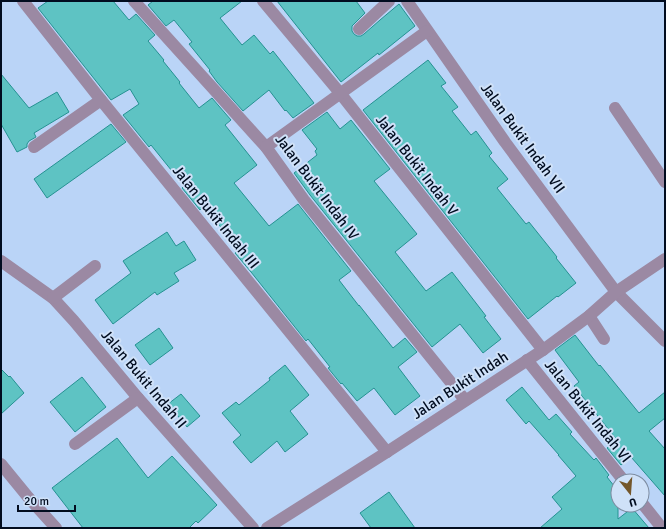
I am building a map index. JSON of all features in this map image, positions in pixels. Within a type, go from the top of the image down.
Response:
[{"type":"street","name":"Jalan Bukit Indah III","points":[[23,1],[101,100],[387,452]]},
{"type":"street","name":"Jalan Bukit Indah IV","points":[[134,1],[266,147],[304,200],[465,400]]},
{"type":"street","name":"Jalan Bukit Indah V","points":[[263,1],[340,93],[543,350]]},
{"type":"street","points":[[358,29],[389,1]]},
{"type":"street","name":"Jalan Bukit Indah VII","points":[[407,1],[505,142],[616,292],[665,341]]},
{"type":"street","points":[[266,147],[427,31]]},
{"type":"street","points":[[34,146],[101,100]]},
{"type":"street","points":[[615,108],[665,182]]},
{"type":"street","name":"Jalan Bukit Indah","points":[[267,528],[543,350],[589,316],[616,292],[665,259]]},
{"type":"street","name":"Jalan Bukit Indah II","points":[[1,261],[53,298],[138,398],[253,528]]},
{"type":"street","points":[[53,298],[95,266]]},
{"type":"street","points":[[589,316],[604,339]]},
{"type":"street","name":"Jalan Bukit Indah VI","points":[[527,360],[618,473]]},
{"type":"street","points":[[75,444],[138,398]]},
{"type":"street","points":[[1,464],[56,528]]},
{"type":"street","points":[[650,513],[662,528]]},
{"type":"building","points":[[48,1],[113,1],[129,20],[136,14],[155,35],[148,41],[164,60],[163,61],[180,82],[179,83],[199,108],[212,98],[231,120],[225,125],[257,165],[234,183],[269,226],[298,204],[351,271],[339,280],[359,306],[393,348],[405,338],[417,352],[398,367],[420,396],[395,415],[374,388],[357,401],[328,368],[330,367],[308,339],[306,341],[235,253],[239,250],[204,206],[200,210],[182,188],[184,186],[151,145],[149,147],[123,115],[139,104],[130,89],[111,100],[38,8]]},
{"type":"building","points":[[153,1],[242,1],[220,18],[242,45],[254,35],[270,54],[273,51],[314,103],[293,118],[286,110],[285,111],[269,90],[243,111],[217,82],[209,71],[210,70],[189,44],[192,42],[174,20],[166,26],[148,5]]},
{"type":"building","points":[[277,1],[356,1],[365,13],[352,26],[352,31],[357,36],[364,34],[399,4],[415,26],[379,55],[378,53],[341,82]]},
{"type":"building","points":[[428,60],[446,83],[441,86],[458,107],[452,111],[471,135],[476,131],[492,153],[489,156],[508,179],[497,188],[526,224],[529,222],[576,283],[528,319],[363,110]]},
{"type":"building","points":[[1,74],[29,108],[57,92],[69,112],[34,133],[36,137],[29,141],[27,147],[17,152],[1,124]]},
{"type":"building","points":[[327,112],[340,129],[351,120],[390,169],[374,181],[417,234],[395,252],[426,291],[452,272],[486,316],[484,317],[501,339],[483,353],[460,324],[432,347],[294,173],[317,155],[315,151],[317,149],[302,130]]},
{"type":"building","points":[[111,124],[126,142],[47,198],[34,179]]},
{"type":"building","points":[[167,232],[176,246],[184,241],[196,260],[174,273],[179,281],[157,295],[155,292],[113,324],[95,300],[131,273],[123,261]]},
{"type":"building","points":[[159,328],[173,348],[150,365],[135,345]]},
{"type":"building","points":[[575,335],[639,413],[665,392],[665,418],[649,431],[665,449],[665,496],[650,479],[650,473],[645,473],[631,457],[621,465],[607,448],[617,440],[574,386],[579,382],[555,350]]},
{"type":"building","points":[[285,365],[309,395],[290,411],[308,434],[285,452],[277,441],[251,463],[233,442],[241,435],[222,413],[236,402],[239,405],[270,380],[269,378]]},
{"type":"building","points":[[1,369],[9,377],[10,376],[24,393],[1,414]]},
{"type":"building","points":[[82,377],[106,407],[75,432],[50,402]]},
{"type":"building","points":[[522,387],[549,420],[556,414],[572,432],[570,434],[594,460],[596,458],[609,475],[607,477],[610,481],[610,513],[618,513],[618,519],[626,513],[636,513],[649,528],[540,528],[562,509],[552,497],[576,476],[529,421],[526,424],[506,400]]},
{"type":"building","points":[[181,394],[200,416],[187,427],[168,404]]},
{"type":"building","points":[[117,438],[148,478],[172,456],[217,505],[198,523],[196,521],[189,528],[83,528],[52,488]]},
{"type":"building","points":[[389,492],[415,528],[371,528],[360,513]]}]
